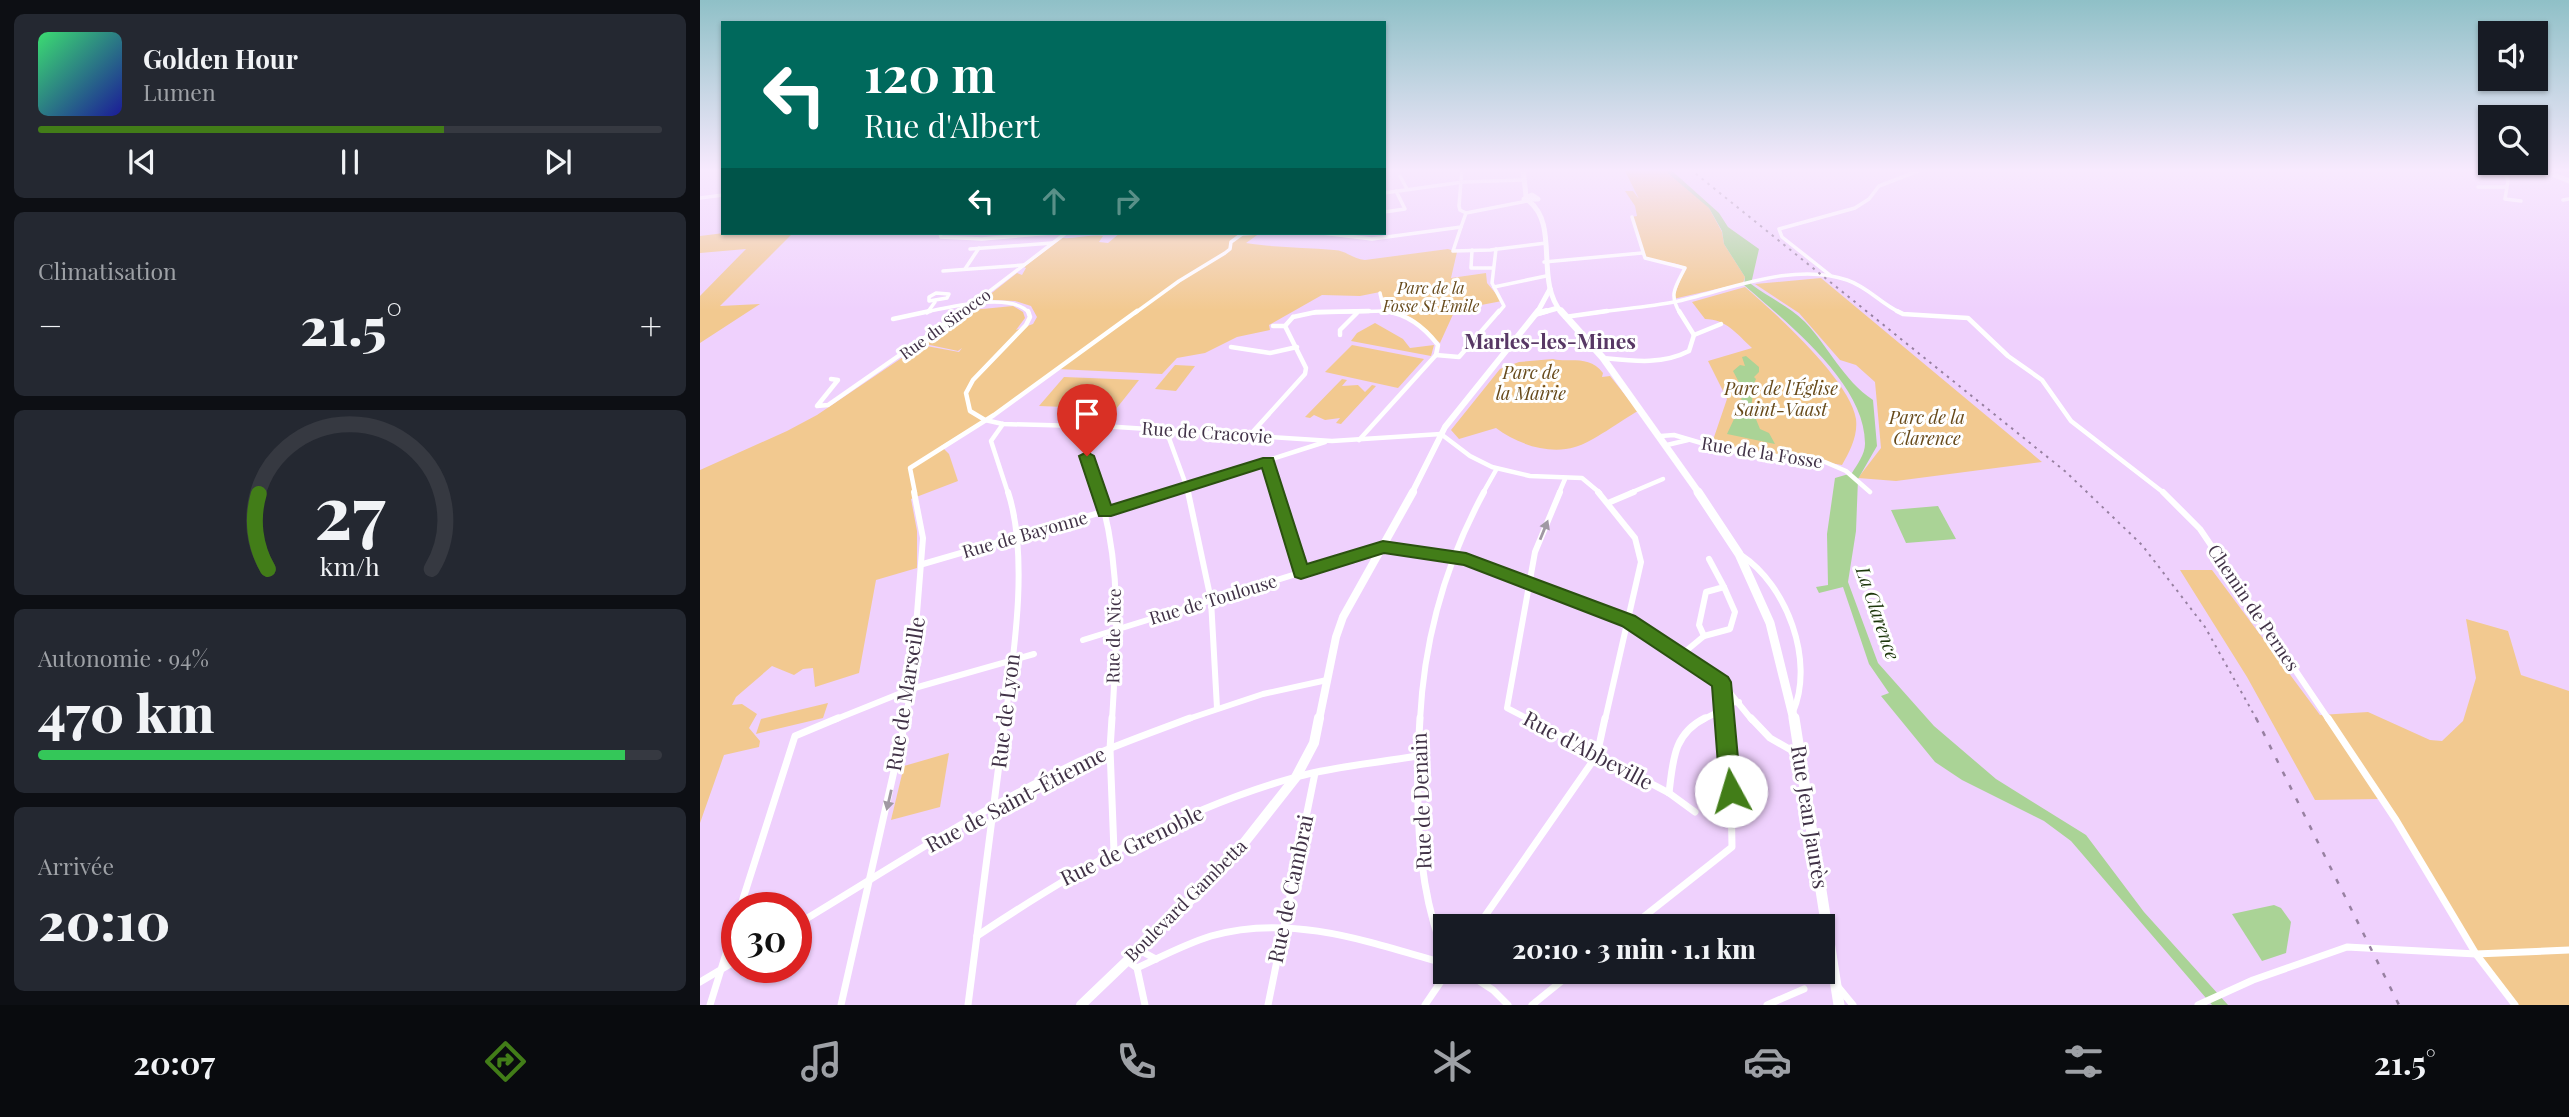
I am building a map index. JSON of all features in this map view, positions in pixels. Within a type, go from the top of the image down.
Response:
[{"type":"main road","points":[[1540,216],[1544,222],[1546,243]]},
{"type":"main road","name":"Rue Jean Jaurès","points":[[1546,243],[1546,276],[1557,306],[1603,358],[1664,441],[1739,554],[1770,624],[1793,712],[1839,1005]]},
{"type":"street","points":[[1465,216],[1452,250],[1496,249],[1546,243]]},
{"type":"street","points":[[1822,216],[1786,225],[1778,231],[1791,245],[1830,275]]},
{"type":"street","points":[[1603,358],[1640,362],[1682,355],[1689,351],[1694,335],[1673,302],[1674,291],[1685,268],[1674,262],[1649,261],[1642,253],[1632,217]]},
{"type":"street","points":[[1339,235],[1372,239],[1461,227]]},
{"type":"street","points":[[941,235],[946,238],[982,239],[1021,235]]},
{"type":"street","points":[[982,239],[989,235]]},
{"type":"street","name":"Rue du Sirocco","points":[[819,406],[828,405],[971,306],[1063,235]]},
{"type":"street","points":[[893,319],[993,303],[1023,306],[1028,310],[1030,317],[1026,326],[973,380],[967,393],[970,411],[985,420],[1180,281],[1225,253],[1239,235]]},
{"type":"street","points":[[970,248],[1052,243]]},
{"type":"street","points":[[964,269],[979,248]]},
{"type":"street","points":[[1436,355],[1455,358],[1462,355],[1504,306],[1494,287],[1496,249]]},
{"type":"street","points":[[1472,250],[1471,268],[1493,268]]},
{"type":"street","points":[[1544,262],[1642,253]]},
{"type":"street","points":[[943,271],[1024,265]]},
{"type":"street","points":[[1565,317],[1673,302],[1756,281],[1790,276],[1830,275]]},
{"type":"street","name":"Chemin de Pernes","points":[[1830,275],[1864,287],[1885,306],[1903,314],[1968,318],[2008,356],[2042,380],[2071,421],[2161,490],[2200,529],[2396,820],[2476,954],[2515,1005]]},
{"type":"street","points":[[1494,287],[1546,276]]},
{"type":"street","name":"Boulevard Gambetta","points":[[1081,1005],[1225,867],[1296,778],[1314,743],[1336,637],[1343,617],[1383,547],[1441,434],[1536,315],[1550,289]]},
{"type":"street","points":[[1380,293],[1384,311]]},
{"type":"street","points":[[983,297],[993,303]]},
{"type":"street","points":[[927,313],[935,302]]},
{"type":"street","points":[[1543,305],[1557,306]]},
{"type":"street","points":[[1536,315],[1557,306]]},
{"type":"street","points":[[1285,326],[1292,317],[1315,312],[1384,311],[1411,321],[1435,340],[1438,345],[1436,355],[1359,440]]},
{"type":"street","points":[[1340,335],[1340,330],[1357,313]]},
{"type":"street","points":[[1694,335],[1721,324]]},
{"type":"street","points":[[1273,326],[1285,326]]},
{"type":"street","points":[[1249,436],[1306,374],[1297,347],[1285,326]]},
{"type":"street","points":[[1231,347],[1270,353],[1297,347]]},
{"type":"street","points":[[831,379],[848,378]]},
{"type":"street","points":[[819,406],[817,404],[838,380]]},
{"type":"street","name":"Rue de Cracovie","points":[[985,420],[1003,424],[1166,430],[1326,441],[1441,434]]},
{"type":"street","name":"Rue de Marseille","points":[[841,1005],[911,689],[923,564],[921,517],[910,468],[985,420]]},
{"type":"street","name":"Rue de Lyon","points":[[968,1005],[1013,661],[1019,588],[1013,507],[991,441],[1003,424]]},
{"type":"street","name":"Rue de Nice","points":[[1078,426],[1105,512],[1115,573],[1118,629],[1110,749],[1114,851]]},
{"type":"street","points":[[1166,430],[1187,487],[1211,600],[1217,708]]},
{"type":"street","points":[[1441,434],[1469,455],[1496,470],[1530,476],[1582,478],[1589,482],[1639,545],[1641,562],[1597,755],[1486,914]]},
{"type":"street","name":"Rue de la Fosse","points":[[1664,441],[1674,435],[1725,450],[1825,463],[1846,471],[1870,492]]},
{"type":"street","name":"Rue de la Fosse","points":[[1664,441],[1688,439]]},
{"type":"street","name":"Rue de Bayonne","points":[[923,564],[1187,487],[1326,441]]},
{"type":"street","points":[[1268,462],[1301,572]]},
{"type":"street","name":"Rue de Denain","points":[[1433,922],[1419,818],[1417,756],[1421,684],[1435,612],[1452,556],[1473,509],[1496,470]]},
{"type":"street","points":[[1529,583],[1535,552],[1565,479]]},
{"type":"street","points":[[1608,503],[1663,479]]},
{"type":"street","points":[[1383,547],[1466,559],[1629,621],[1721,682],[1760,730],[1777,744],[1798,754]]},
{"type":"street","name":"Rue de Toulouse","points":[[1083,640],[1383,547]]},
{"type":"street","name":"Rue Jean Jaurès","points":[[1739,554],[1755,564],[1774,588],[1785,609],[1796,649],[1802,695],[1793,712]]},
{"type":"street","points":[[1681,655],[1704,636],[1730,629],[1735,612],[1710,559]]},
{"type":"street","name":"Rue d'Abbeville","points":[[1529,583],[1507,708],[1670,793]]},
{"type":"street","points":[[1704,636],[1699,625],[1706,592],[1724,587]]},
{"type":"street","points":[[745,892],[795,736],[911,689],[1034,654]]},
{"type":"street","name":"Rue de Saint-Étienne","points":[[812,915],[993,808],[1110,749],[1217,708],[1271,691],[1328,680]]},
{"type":"street","points":[[1647,914],[1732,847],[1731,791],[1721,682]]},
{"type":"street","points":[[1695,812],[1670,793],[1674,750],[1681,733],[1723,710],[1727,703],[1739,702]]},
{"type":"street","name":"Rue de Grenoble","points":[[977,936],[1048,888],[1114,851],[1213,806],[1296,778],[1417,756]]},
{"type":"street","name":"Rue de Cambrai","points":[[1268,1005],[1315,774]]},
{"type":"street","points":[[1137,968],[1213,935],[1283,926],[1349,937],[1433,960]]},
{"type":"street","points":[[2200,1004],[2329,951],[2347,947],[2476,954],[2569,950]]},
{"type":"street","points":[[1139,950],[1156,959]]},
{"type":"street","points":[[1127,961],[1137,968],[1145,1005]]},
{"type":"street","points":[[700,982],[721,970]]},
{"type":"street","points":[[710,1005],[721,970]]},
{"type":"street","points":[[1425,1005],[1439,984]]},
{"type":"street","points":[[1484,984],[1508,1005]]},
{"type":"street","points":[[1532,1005],[1558,984]]},
{"type":"street","points":[[1836,985],[1853,1005]]},
{"type":"street","points":[[1767,1005],[1804,989]]},
{"type":"green space","points":[[1713,216],[1722,232],[1724,244],[1745,277],[1743,283],[1673,299],[1685,268],[1645,258],[1632,217]]},
{"type":"green space","points":[[721,233],[791,235],[720,306],[760,304],[700,343],[700,296],[746,249],[700,253],[700,236]]},
{"type":"green space","name":"Parc de la Fosse St Emile","points":[[1118,235],[1257,235],[1246,243],[1338,250],[1365,260],[1448,249],[1457,252],[1451,278],[1486,273],[1487,283],[1502,301],[1455,310],[1440,343],[1412,318],[1389,308],[1380,292],[1360,296],[1322,295],[1269,325],[1270,330],[1237,337],[1205,353],[1177,358],[1162,374],[1057,369],[989,417],[941,446],[949,454],[958,481],[911,499],[917,531],[917,568],[876,580],[859,673],[815,687],[813,668],[803,669],[794,675],[772,666],[736,697],[732,705],[742,704],[757,714],[749,728],[760,741],[759,747],[724,755],[700,823],[700,470],[817,415],[921,345],[959,352],[962,348],[958,351],[925,344],[972,310],[1013,306],[1023,312],[1025,318],[1016,330],[1033,324],[1037,317],[1031,306],[1015,301],[993,300],[988,296],[1017,273],[1022,275],[1026,268],[1024,267],[1062,238],[1103,236],[1099,242],[1108,243]]},
{"type":"green space","name":"Parc de la Clarence","points":[[1821,278],[2042,462],[1896,481],[1858,478],[1881,448],[1875,382],[1856,365],[1840,360],[1799,313],[1755,284]]},
{"type":"green space","name":"Parc de l'Église Saint-Vaast","points":[[1745,287],[1810,348],[1851,403],[1856,419],[1856,431],[1842,465],[1712,443],[1727,399],[1708,361],[1752,348],[1725,324],[1705,319],[1692,302]]},
{"type":"green space","points":[[1375,323],[1403,339],[1410,348],[1434,345],[1431,356],[1351,341],[1357,333]]},
{"type":"green space","points":[[1352,345],[1424,359],[1398,388],[1325,372]]},
{"type":"green space","name":"Parc de la Mairie","points":[[1553,359],[1591,363],[1603,373],[1602,377],[1610,376],[1638,411],[1589,441],[1565,449],[1544,449],[1523,443],[1496,428],[1459,439],[1451,430],[1500,369],[1519,362]]},
{"type":"green space","points":[[1175,365],[1195,366],[1176,391],[1155,389]]},
{"type":"green space","points":[[1064,377],[1139,380],[1116,409],[1039,406]]},
{"type":"green space","points":[[1342,379],[1347,380],[1342,386],[1358,385],[1365,392],[1372,385],[1376,386],[1341,424],[1336,423],[1340,418],[1325,420],[1314,415],[1305,417]]},
{"type":"green space","points":[[2180,570],[2212,570],[2320,715],[2368,712],[2430,740],[2442,741],[2463,721],[2476,678],[2466,619],[2508,631],[2521,675],[2569,691],[2569,1005],[2515,1005],[2476,954],[2380,799],[2315,800],[2247,677]]},
{"type":"green space","points":[[828,703],[823,718],[756,734],[761,719]]},
{"type":"green space","points":[[949,753],[940,807],[891,820],[904,766]]},
{"type":"shaded area","points":[[1713,216],[1721,216],[1728,227],[1759,249],[1751,284],[1805,322],[1853,383],[1873,400],[1877,446],[1858,479],[1856,531],[1848,582],[1878,663],[1934,726],[1996,779],[2086,835],[2144,912],[2228,1005],[2212,1005],[2071,841],[2044,821],[1962,780],[1935,762],[1881,696],[1889,693],[1869,664],[1843,587],[1819,593],[1816,587],[1828,585],[1827,534],[1835,478],[1852,473],[1862,455],[1865,444],[1862,421],[1852,399],[1821,356],[1744,285],[1745,277],[1724,244],[1722,231]]},
{"type":"shaded area","points":[[1746,356],[1759,367],[1759,372],[1754,377],[1756,379],[1751,407],[1760,429],[1769,433],[1775,444],[1727,434],[1741,404],[1742,388],[1733,371],[1740,365],[1745,366],[1742,357]]},
{"type":"shaded area","points":[[1938,506],[1956,539],[1906,543],[1891,510]]},
{"type":"shaded area","points":[[2274,905],[2281,908],[2291,922],[2286,953],[2262,961],[2232,914]]},
{"type":"railway","points":[[1748,216],[2066,472],[2142,545],[2205,627],[2257,720]]},
{"type":"railway","points":[[2257,720],[2399,1005]]},
{"type":"district","name":"Marles-les-Mines","points":[[1550,342]]},
{"type":"route","points":[[1087,456],[1105,512],[1268,462],[1301,572],[1383,547],[1425,552],[1466,559],[1629,621],[1721,682],[1731,791]]},
{"type":"water label","name":"La Clarence","points":[[1878,613]]}]
